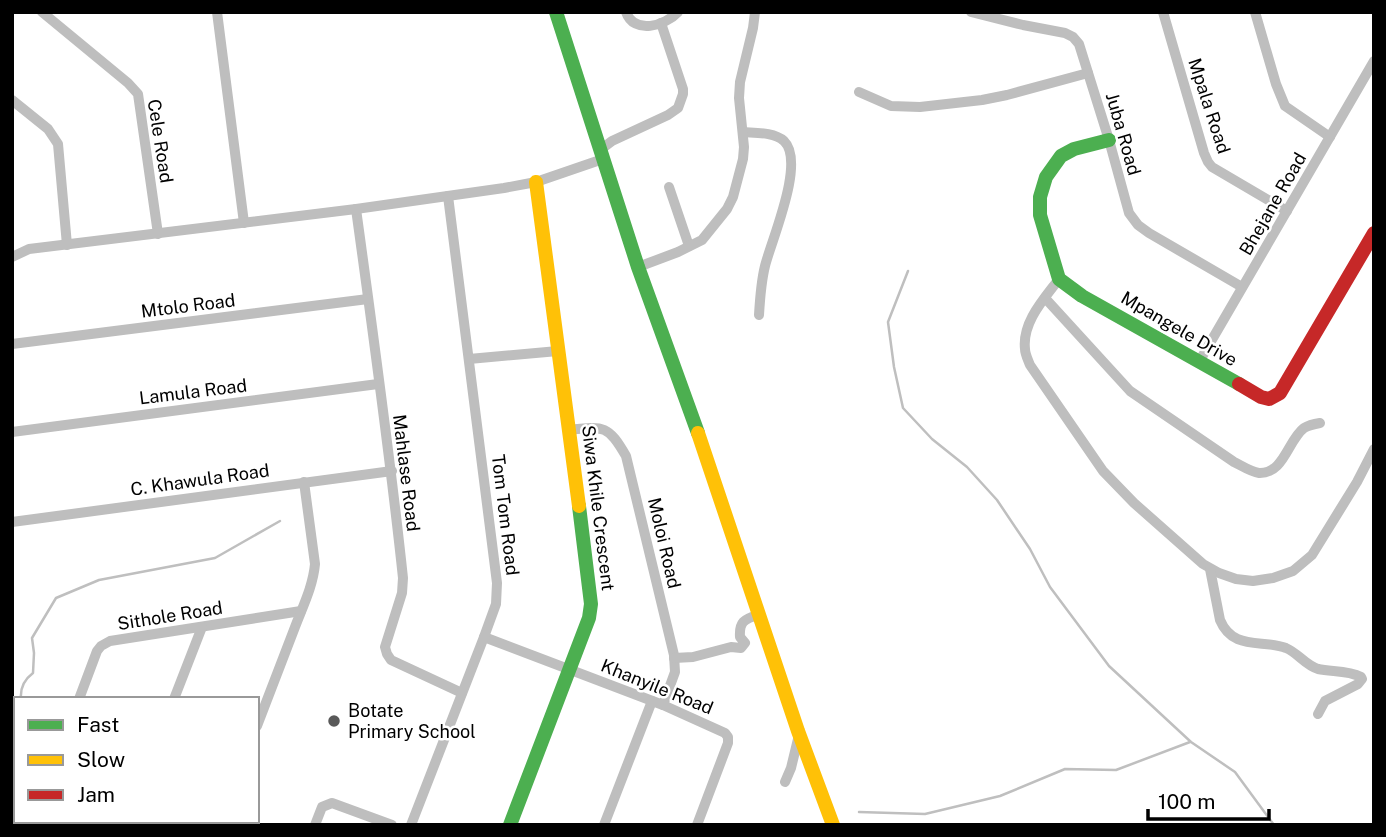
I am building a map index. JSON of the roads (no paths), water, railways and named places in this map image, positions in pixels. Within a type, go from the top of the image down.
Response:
[{"type":"street","name":"Cele Road","points":[[42,12],[138,94],[158,234]]},
{"type":"street","points":[[217,12],[244,222]]},
{"type":"street","points":[[556,12],[638,267],[681,384],[799,735],[833,825]]},
{"type":"street","points":[[625,12],[628,20],[639,26],[661,23],[678,12]]},
{"type":"street","points":[[638,267],[702,240],[727,209],[733,197],[743,159],[740,82],[755,12]]},
{"type":"street","name":"Juba Road","points":[[971,12],[1073,37],[1079,44],[1129,213],[1138,225],[1149,233],[1242,287]]},
{"type":"street","name":"Mpala Road","points":[[1163,12],[1208,162],[1212,167],[1287,211]]},
{"type":"street","points":[[1255,12],[1285,106],[1330,137]]},
{"type":"street","points":[[12,257],[29,249],[356,209],[536,183],[601,154],[612,141],[668,116],[678,108],[683,89],[661,23]]},
{"type":"street","name":"Bhejane Road","points":[[1199,362],[1374,61]]},
{"type":"street","points":[[859,92],[891,106],[919,107],[1007,95],[1088,73]]},
{"type":"street","points":[[12,100],[56,138],[67,245]]},
{"type":"street","points":[[743,132],[779,137],[788,146],[791,155],[787,195],[765,264],[759,315]]},
{"type":"street","points":[[1109,139],[1068,151],[1061,156],[1046,177],[1039,207],[1045,237],[1059,279],[1035,312],[1026,337],[1025,350],[1030,365],[1103,471],[1134,503],[1210,569],[1236,579],[1253,581],[1293,571],[1312,555],[1374,449]]},
{"type":"street","name":"Siwa Khile Crescent","points":[[510,825],[570,670],[589,618],[591,604],[536,183]]},
{"type":"street","points":[[669,187],[689,246]]},
{"type":"street","name":"Tom Tom Road","points":[[411,825],[496,604],[498,583],[449,196]]},
{"type":"street","name":"Mahlase Road","points":[[356,209],[392,471],[403,586],[385,647],[391,660],[462,693]]},
{"type":"street","name":"Mpangele Drive","points":[[1059,279],[1082,296],[1261,397],[1269,399],[1280,393],[1374,233]]},
{"type":"street","points":[[1045,298],[1130,391],[1234,462],[1251,470],[1260,473],[1271,470],[1282,460],[1302,430],[1309,425],[1320,423]]},
{"type":"street","name":"Mtolo Road","points":[[12,344],[368,299]]},
{"type":"street","points":[[469,359],[558,351]]},
{"type":"street","name":"Lamula Road","points":[[12,432],[378,384]]},
{"type":"street","name":"Moloi Road","points":[[569,430],[596,427],[603,429],[616,440],[626,456],[674,658],[673,681],[658,703],[604,825]]},
{"type":"street","name":"C. Khawula Road","points":[[12,522],[392,471]]},
{"type":"street","points":[[259,721],[310,590],[315,564],[304,482]]},
{"type":"street","points":[[1210,569],[1220,620],[1223,627],[1235,638],[1288,649],[1314,667],[1353,673],[1361,677],[1357,684],[1325,701],[1318,714]]},
{"type":"street","name":"Sithole Road","points":[[80,697],[97,651],[106,643],[301,611]]},
{"type":"street","points":[[674,658],[741,648],[745,643],[740,638],[739,628],[746,618],[758,615]]},
{"type":"street","points":[[175,697],[202,627]]},
{"type":"street","name":"Khanyile Road","points":[[484,637],[658,703],[721,730],[728,737],[728,743],[697,825]]},
{"type":"street","points":[[785,782],[799,735]]},
{"type":"street","points":[[315,825],[322,807],[332,803],[392,825]]},
{"type":"waterway","points":[[908,271],[888,322],[903,408],[932,439],[967,467],[997,500],[1030,549],[1050,587],[1109,666],[1191,742],[1235,772],[1274,825]]},
{"type":"waterway","points":[[21,697],[24,684],[33,673],[32,638],[56,598],[99,580],[215,558],[280,521]]},
{"type":"waterway","points":[[12,733],[14,719]]},
{"type":"waterway","points":[[859,812],[925,814],[1000,796],[1065,769],[1116,770],[1190,742]]},
{"type":"place","name":"Botate Primary School","points":[[334,721]]}]
